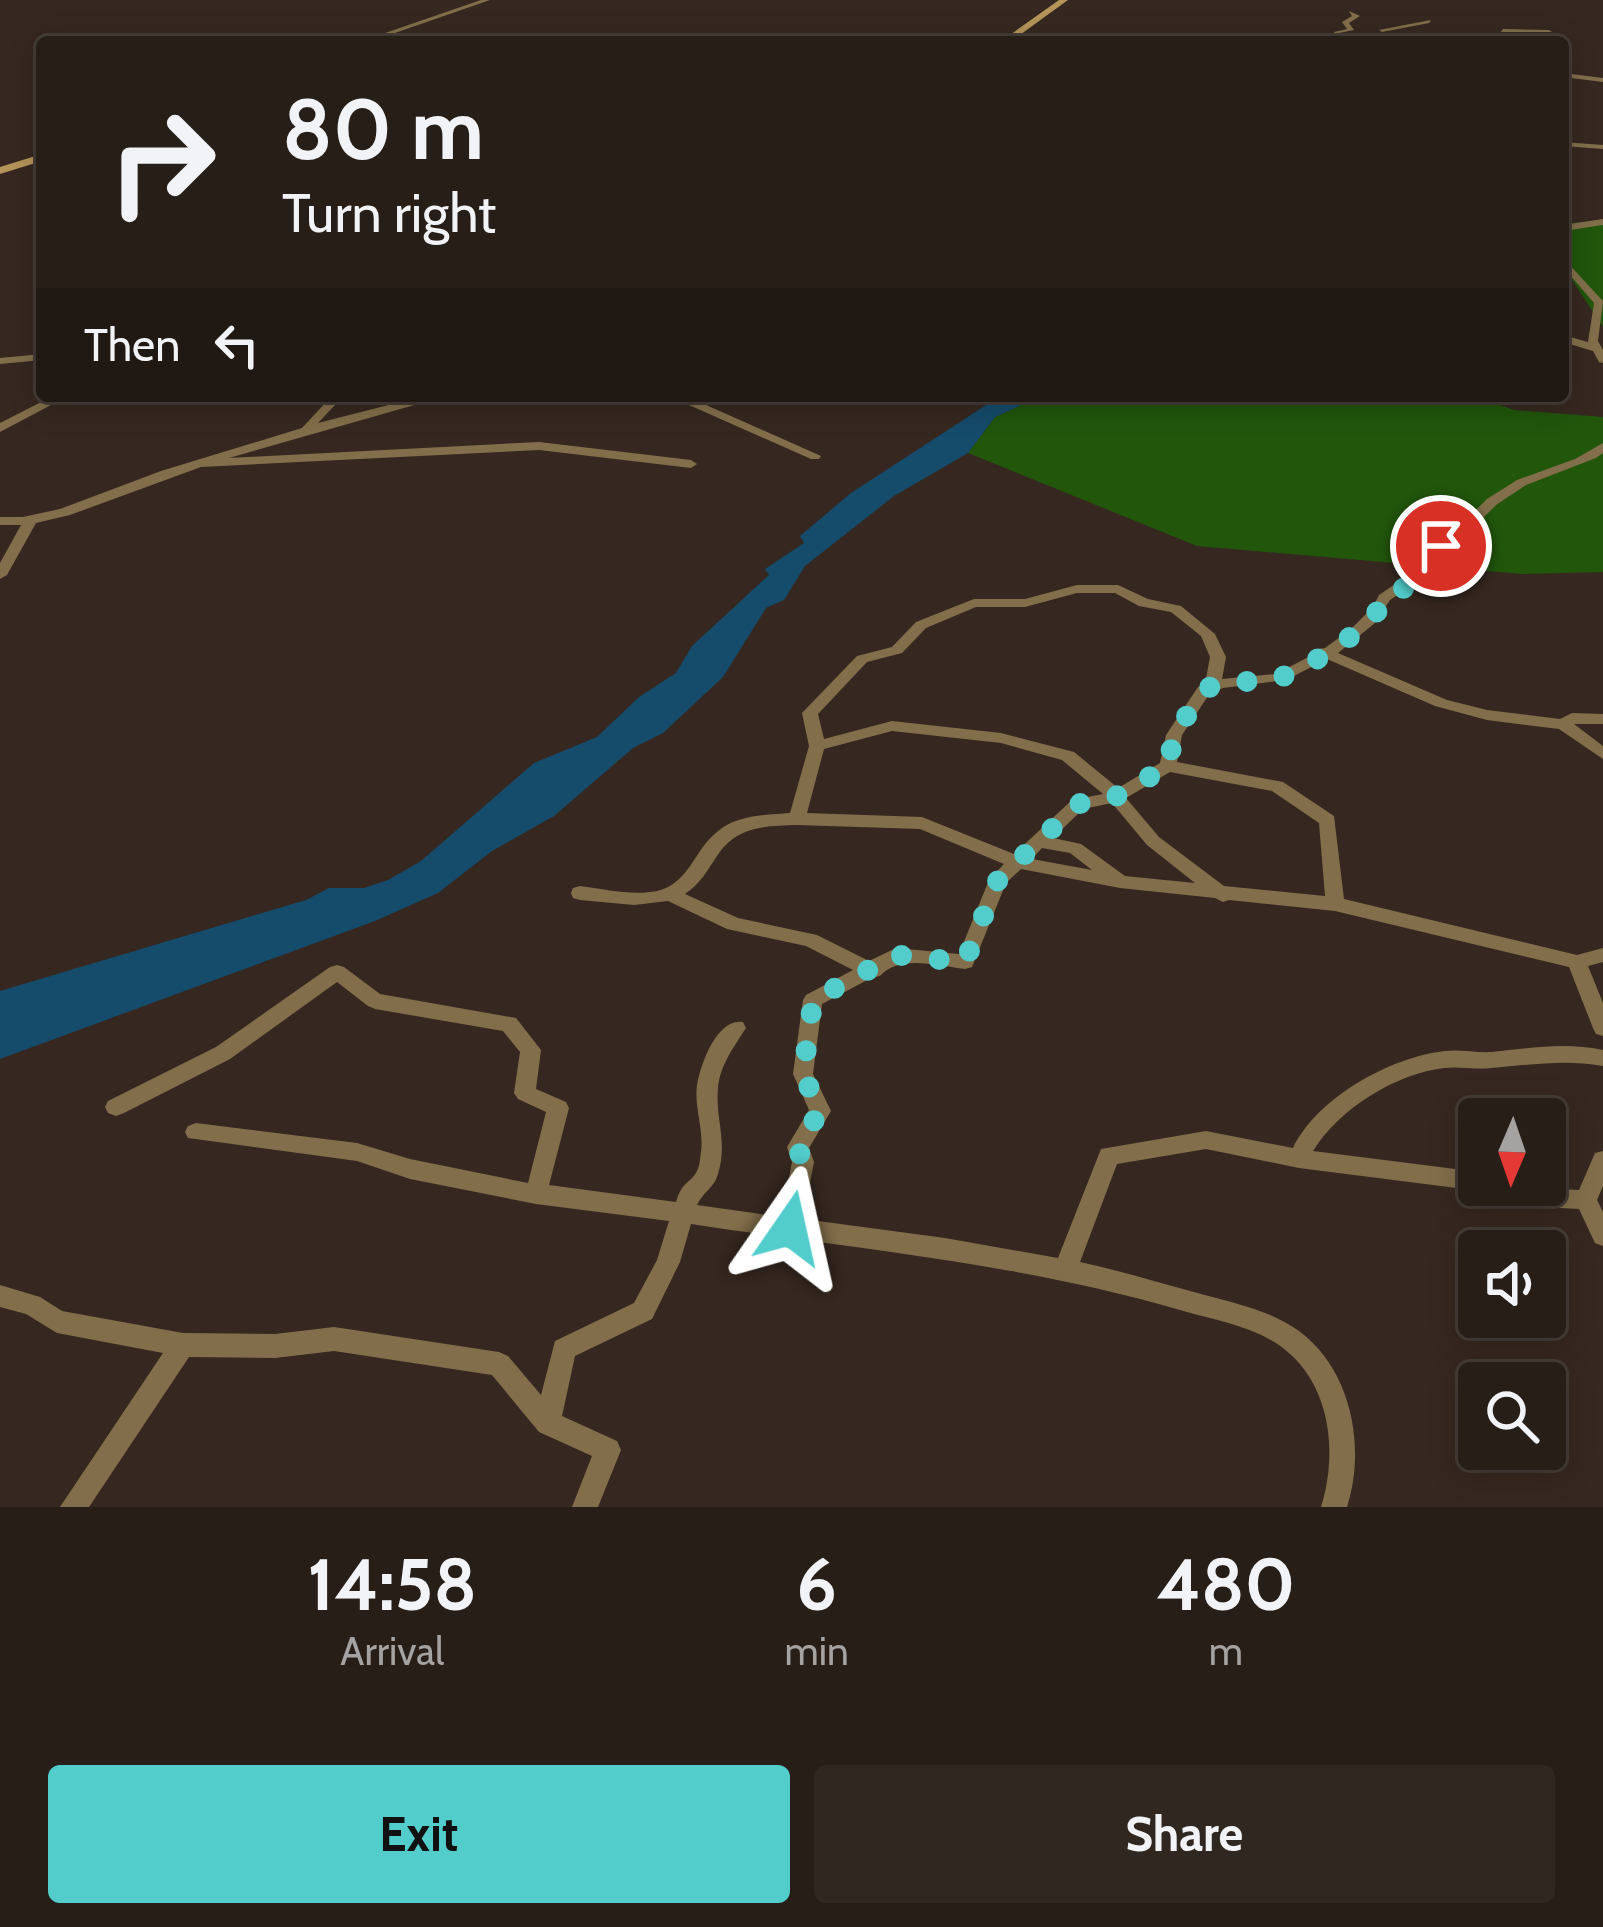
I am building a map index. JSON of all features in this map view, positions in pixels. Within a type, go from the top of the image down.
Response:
[{"type":"main road","points":[[1013,36],[1064,0]]},
{"type":"main road","points":[[0,171],[36,159]]},
{"type":"street","points":[[380,36],[487,0]]},
{"type":"street","points":[[1329,36],[1351,30],[1345,22],[1357,16],[1351,12]]},
{"type":"street","points":[[1372,36],[1429,21]]},
{"type":"street","points":[[1404,26],[1415,36]]},
{"type":"street","points":[[1476,36],[1472,31],[1549,32]]},
{"type":"street","points":[[1569,49],[1584,50]]},
{"type":"street","points":[[1569,76],[1603,80]]},
{"type":"street","points":[[1569,144],[1603,147]]},
{"type":"street","points":[[1569,228],[1603,222]]},
{"type":"street","points":[[1569,268],[1599,303],[1599,354],[1569,341]]},
{"type":"street","points":[[0,361],[36,358]]},
{"type":"street","points":[[0,428],[50,402]]},
{"type":"street","points":[[307,428],[332,402]]},
{"type":"street","points":[[0,521],[29,523],[72,514],[307,428],[415,402]]},
{"type":"street","points":[[690,402],[815,456]]},
{"type":"street","points":[[201,463],[539,446],[691,464]]},
{"type":"street","points":[[1214,685],[1286,676],[1361,632],[1381,614],[1384,598],[1423,574],[1464,521],[1523,482],[1573,469],[1603,447]]},
{"type":"street","points":[[0,575],[29,523]]},
{"type":"street","points":[[797,819],[818,746],[810,713],[862,659],[897,650],[921,625],[974,603],[1024,603],[1077,589],[1118,589],[1196,622],[1218,657],[1214,685],[1178,726],[1168,766]]},
{"type":"street","points":[[1323,652],[1442,703],[1487,715],[1563,724],[1603,754]]},
{"type":"street","points":[[1563,724],[1572,718],[1603,719]]},
{"type":"street","points":[[818,746],[892,726],[1001,738],[1068,756],[1115,797],[1153,841],[1223,895]]},
{"type":"street","points":[[790,1228],[802,1162],[798,1147],[820,1111],[803,1074],[813,1000],[896,955],[965,962],[998,880],[1078,804],[1115,797],[1168,766],[1277,786],[1328,820],[1335,904]]},
{"type":"street","points":[[669,894],[690,880],[718,835],[763,818],[922,823],[1017,862],[1120,882],[1335,904],[1577,962],[1603,956]]},
{"type":"street","points":[[1040,842],[1075,848],[1120,882]]},
{"type":"street","points":[[580,893],[669,894],[734,924],[810,940],[873,970]]},
{"type":"street","points":[[1577,962],[1603,1028]]},
{"type":"street","points":[[116,1107],[224,1052],[337,972],[375,1001],[508,1024],[531,1050],[525,1093],[558,1108],[536,1194]]},
{"type":"street","points":[[548,1423],[564,1349],[643,1311],[690,1192],[706,1176],[713,1146],[707,1087],[721,1046],[736,1028]]},
{"type":"street","points":[[1299,1159],[1305,1136],[1327,1117],[1375,1083],[1415,1068],[1443,1059],[1487,1060],[1524,1054],[1571,1052],[1603,1058]]},
{"type":"street","points":[[196,1132],[357,1152],[410,1169],[536,1194],[923,1241],[1067,1266],[1258,1321],[1300,1347],[1330,1389],[1343,1444],[1341,1491],[1334,1507]]},
{"type":"street","points":[[1067,1266],[1109,1156],[1206,1140],[1299,1159],[1458,1179]]},
{"type":"street","points":[[1603,1160],[1586,1200],[1603,1236]]},
{"type":"street","points":[[1566,1199],[1586,1200]]},
{"type":"street","points":[[0,1296],[32,1305],[57,1322],[183,1346],[334,1339],[499,1364],[548,1423],[608,1450],[585,1507]]},
{"type":"street","points":[[74,1507],[183,1346]]},
{"type":"green space","points":[[1603,220],[1603,327],[1569,275],[1569,223]]},
{"type":"green space","points":[[1028,402],[1492,402],[1514,410],[1603,417],[1603,572],[1522,574],[1197,546],[968,453],[995,417]]},
{"type":"water","points":[[991,402],[1028,402],[995,417],[968,453],[894,496],[805,566],[784,600],[766,608],[723,677],[663,733],[633,748],[554,816],[492,851],[438,893],[375,921],[0,1059],[0,991],[306,900],[329,888],[364,888],[421,861],[534,763],[597,737],[639,697],[676,673],[692,646],[769,575],[765,569],[804,543],[800,536],[851,493]]},
{"type":"route","points":[[790,1228],[802,1162],[798,1147],[820,1111],[803,1074],[813,1000],[896,955],[965,962],[998,880],[1078,804],[1115,797],[1168,766],[1178,726],[1204,690],[1286,676],[1343,638],[1361,632],[1381,614],[1384,598],[1423,574],[1441,546]]}]
